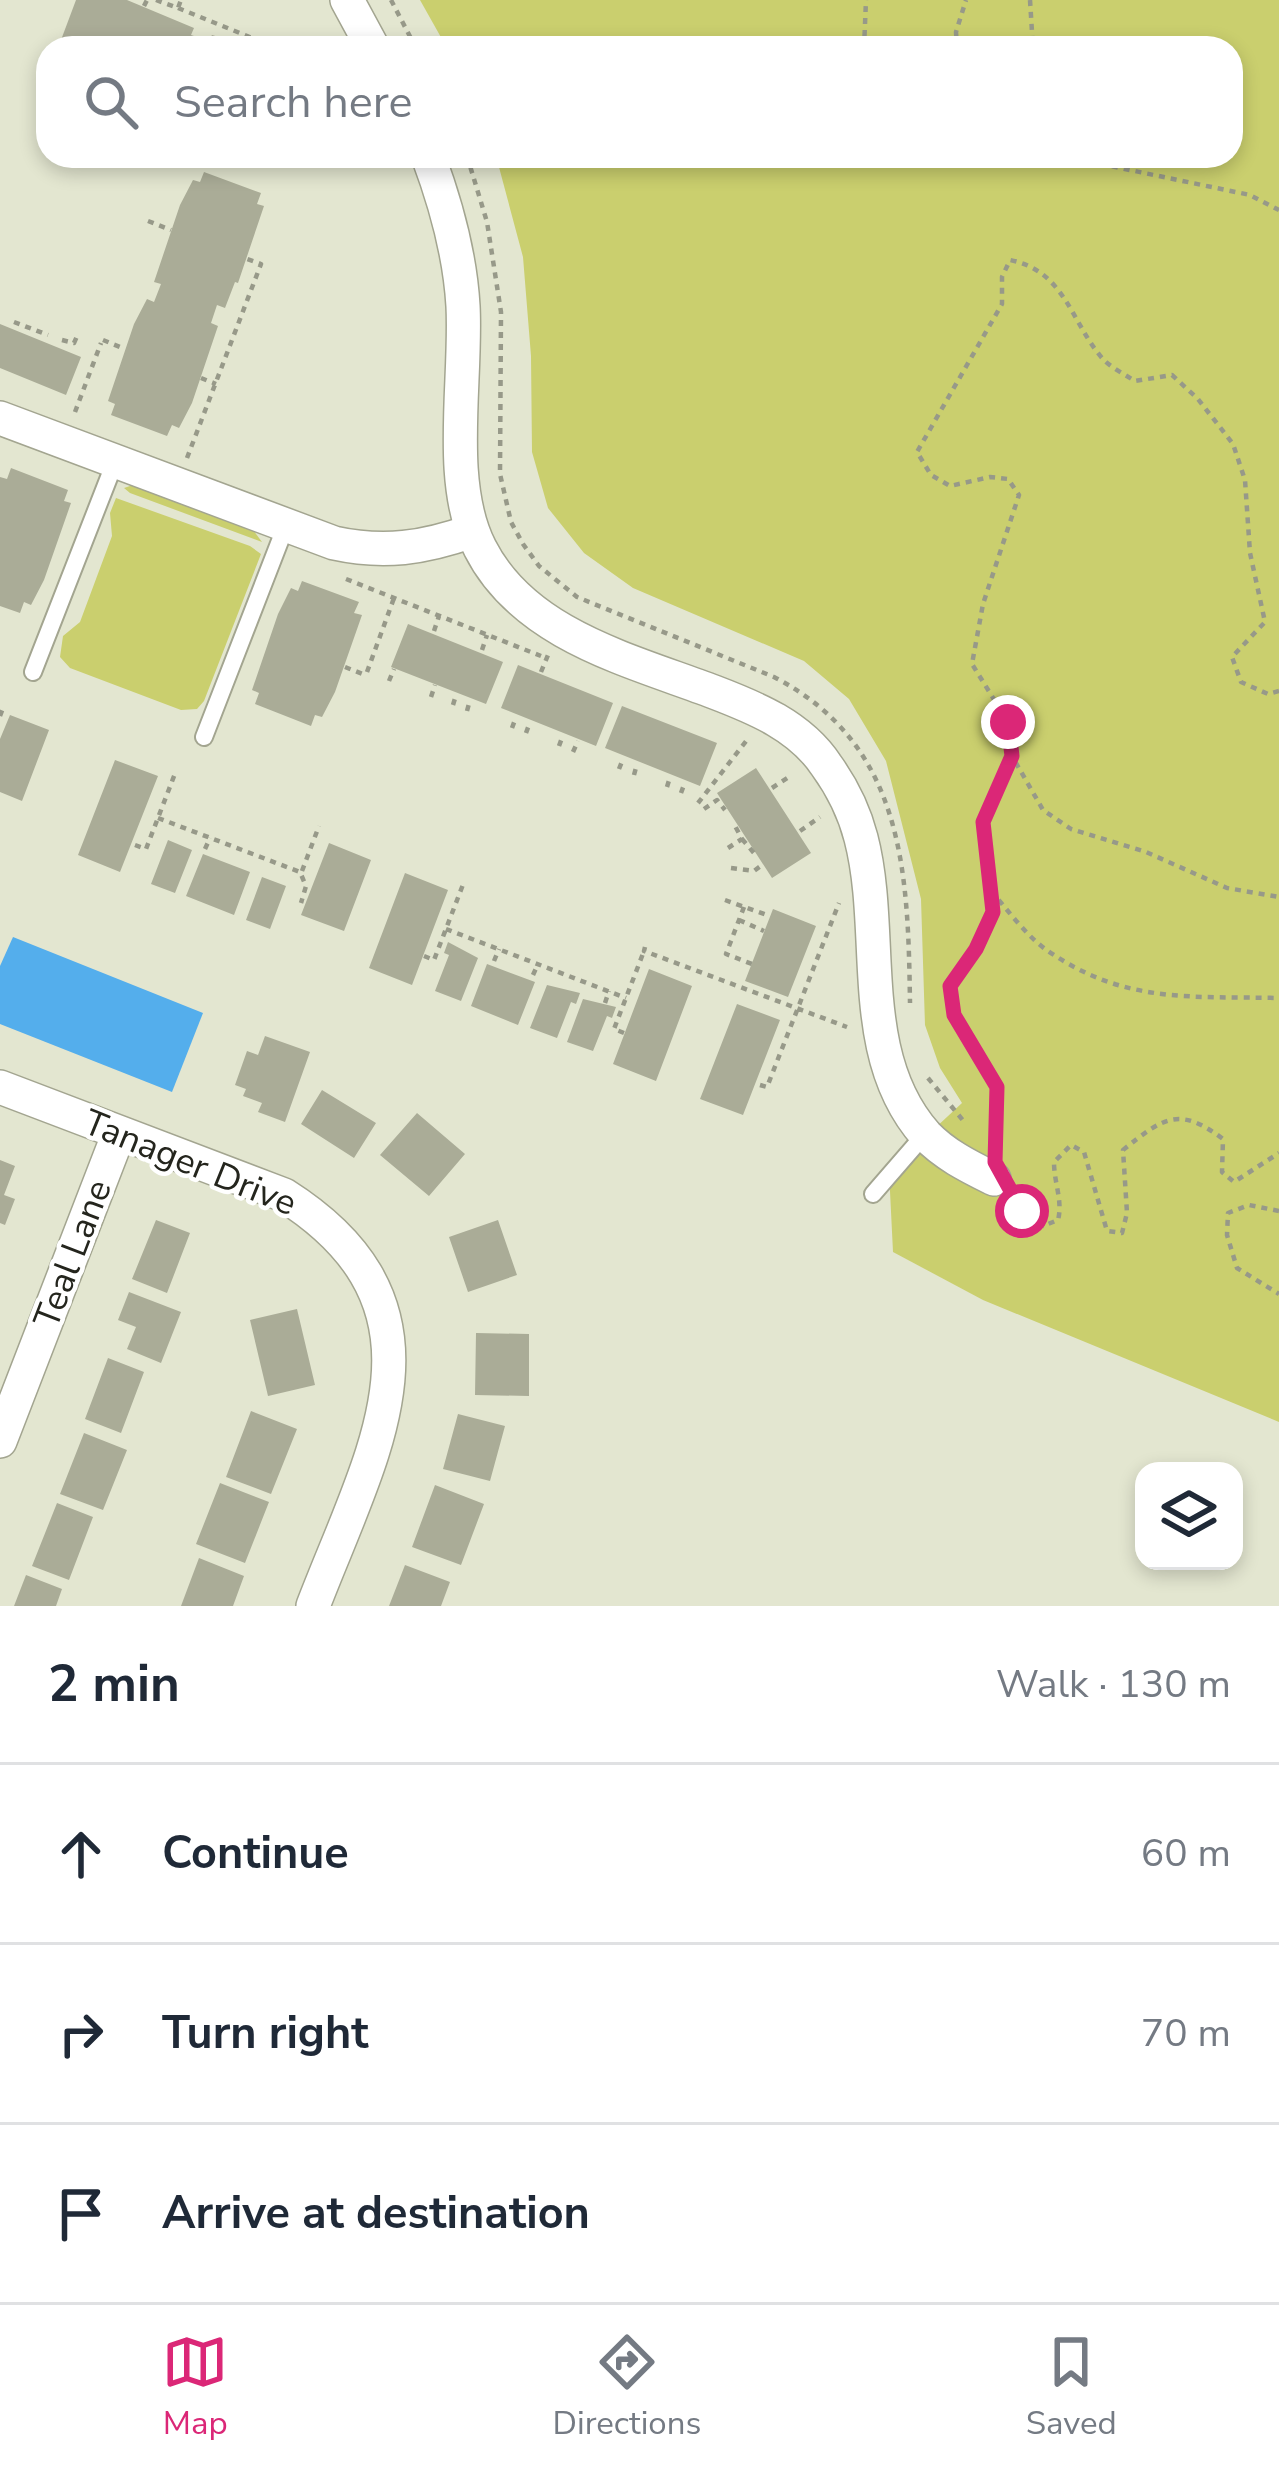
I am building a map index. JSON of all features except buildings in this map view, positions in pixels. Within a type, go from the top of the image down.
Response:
[{"type":"street","points":[[347,0],[366,36]]},
{"type":"street","points":[[432,168],[451,228],[463,302],[462,470],[472,531],[482,554],[538,616],[596,647],[772,716],[821,757],[839,783],[862,840],[880,1033],[896,1083],[925,1134],[955,1159],[1001,1179]]},
{"type":"street","points":[[0,418],[334,543],[389,550],[419,547],[472,531]]},
{"type":"street","name":"Tanager Drive","points":[[0,1087],[284,1195],[343,1241],[364,1270],[389,1333],[389,1397],[313,1606]]},
{"type":"street","name":"Teal Lane","points":[[0,1442],[119,1133]]},
{"type":"lane","points":[[33,672],[115,462]]},
{"type":"lane","points":[[204,737],[285,528]]},
{"type":"lane","points":[[873,1194],[925,1134]]},
{"type":"path","points":[[156,0],[243,36]]},
{"type":"path","points":[[178,8],[181,0]]},
{"type":"path","points":[[391,0],[410,36]]},
{"type":"path","points":[[864,36],[866,0]]},
{"type":"path","points":[[956,36],[966,0]]},
{"type":"path","points":[[1030,0],[1032,36]]},
{"type":"path","points":[[471,168],[487,222],[501,312],[500,474],[511,522],[539,566],[577,597],[774,677],[802,692],[851,738],[889,807],[902,852],[910,1012]]},
{"type":"path","points":[[1120,168],[1250,195],[1279,210]]},
{"type":"path","points":[[148,221],[171,230]]},
{"type":"path","points":[[186,460],[261,265],[247,259]]},
{"type":"path","points":[[1279,691],[1268,694],[1241,682],[1232,657],[1265,622],[1250,553],[1245,480],[1233,444],[1172,375],[1135,381],[1103,360],[1068,299],[1028,264],[1010,260],[1002,277],[1002,304],[917,452],[931,476],[950,486],[1008,478],[1018,495],[983,604],[972,664],[1008,722],[1012,756],[1043,810],[1071,829],[1146,852],[1226,888],[1279,897]]},
{"type":"path","points":[[31,327],[35,318]]},
{"type":"path","points":[[14,322],[48,335]]},
{"type":"path","points":[[62,340],[74,343],[78,334]]},
{"type":"path","points":[[74,417],[102,342],[125,349]]},
{"type":"path","points":[[201,378],[216,384]]},
{"type":"path","points":[[335,574],[547,656],[541,672]]},
{"type":"path","points":[[345,667],[366,674],[394,598]]},
{"type":"path","points":[[434,632],[440,616]]},
{"type":"path","points":[[482,650],[487,635]]},
{"type":"path","points":[[389,681],[394,669]]},
{"type":"path","points":[[431,697],[435,685]]},
{"type":"path","points":[[453,705],[456,694]]},
{"type":"path","points":[[466,711],[470,700]]},
{"type":"path","points":[[0,716],[4,705]]},
{"type":"path","points":[[512,728],[516,717]]},
{"type":"path","points":[[526,734],[530,722]]},
{"type":"path","points":[[559,746],[563,736]]},
{"type":"path","points":[[698,802],[751,736]]},
{"type":"path","points":[[573,752],[578,741]]},
{"type":"path","points":[[1012,756],[983,822],[993,912],[976,949],[950,986],[954,1015],[997,1087],[1001,1179],[1022,1211],[1043,1226],[1058,1220],[1062,1205],[1054,1188],[1054,1162],[1071,1145],[1084,1152],[1107,1231],[1122,1233],[1127,1213],[1123,1150],[1149,1128],[1182,1117],[1197,1119],[1223,1139],[1222,1172],[1234,1182],[1279,1153]]},
{"type":"path","points":[[619,769],[623,759]]},
{"type":"path","points":[[634,775],[637,764]]},
{"type":"path","points":[[135,845],[146,849],[176,772]]},
{"type":"path","points":[[772,788],[796,772]]},
{"type":"path","points":[[667,787],[670,777]]},
{"type":"path","points":[[681,793],[685,782]]},
{"type":"path","points":[[153,796],[164,801]]},
{"type":"path","points":[[704,808],[717,800],[725,810]]},
{"type":"path","points":[[800,830],[824,815]]},
{"type":"path","points":[[158,818],[300,872],[306,886],[301,903]]},
{"type":"path","points":[[170,836],[175,824]]},
{"type":"path","points":[[734,824],[754,853]]},
{"type":"path","points":[[300,872],[319,826]]},
{"type":"path","points":[[206,849],[210,838]]},
{"type":"path","points":[[728,848],[742,839]]},
{"type":"path","points":[[244,864],[249,853]]},
{"type":"path","points":[[308,856],[317,860]]},
{"type":"path","points":[[730,868],[754,871],[762,865]]},
{"type":"path","points":[[280,878],[285,867]]},
{"type":"path","points":[[424,956],[434,960],[464,882]]},
{"type":"path","points":[[991,891],[1045,950],[1100,979],[1151,996],[1279,998]]},
{"type":"path","points":[[760,1085],[767,1088],[782,1039],[841,898]]},
{"type":"path","points":[[725,900],[770,916]]},
{"type":"path","points":[[744,907],[727,953],[752,964]]},
{"type":"path","points":[[442,908],[453,912]]},
{"type":"path","points":[[739,920],[764,931]]},
{"type":"path","points":[[446,929],[626,998]]},
{"type":"path","points":[[458,946],[463,935]]},
{"type":"path","points":[[814,941],[823,944]]},
{"type":"path","points":[[494,961],[499,949]]},
{"type":"path","points":[[624,1034],[614,1029],[645,950],[842,1028],[853,1026]]},
{"type":"path","points":[[533,975],[538,964]]},
{"type":"path","points":[[569,988],[573,977]]},
{"type":"path","points":[[633,982],[642,986]]},
{"type":"path","points":[[797,985],[806,988]]},
{"type":"path","points":[[605,1003],[609,991]]},
{"type":"path","points":[[923,1070],[966,1124]]},
{"type":"path","points":[[1279,1211],[1249,1205],[1228,1213],[1227,1235],[1237,1268],[1279,1294]]},
{"type":"green space","points":[[420,0],[1279,0],[1279,1422],[983,1300],[893,1252],[889,1171],[962,1103],[940,1068],[925,1025],[921,899],[886,761],[849,699],[804,661],[633,588],[584,553],[548,508],[532,452],[523,257],[499,168],[1243,168],[1243,36],[440,36]]},
{"type":"green space","points":[[142,486],[253,530],[262,542],[130,493],[124,488]]},
{"type":"green space","points":[[116,498],[261,554],[197,709],[181,710],[70,668],[60,657],[63,636],[80,622],[112,536],[110,513]]},
{"type":"water","points":[[13,937],[203,1013],[172,1092],[0,1024],[0,966]]},
{"type":"route","points":[[1008,722],[1012,756],[983,822],[993,912],[976,949],[950,986],[954,1015],[997,1087],[995,1162],[1022,1211]]}]
